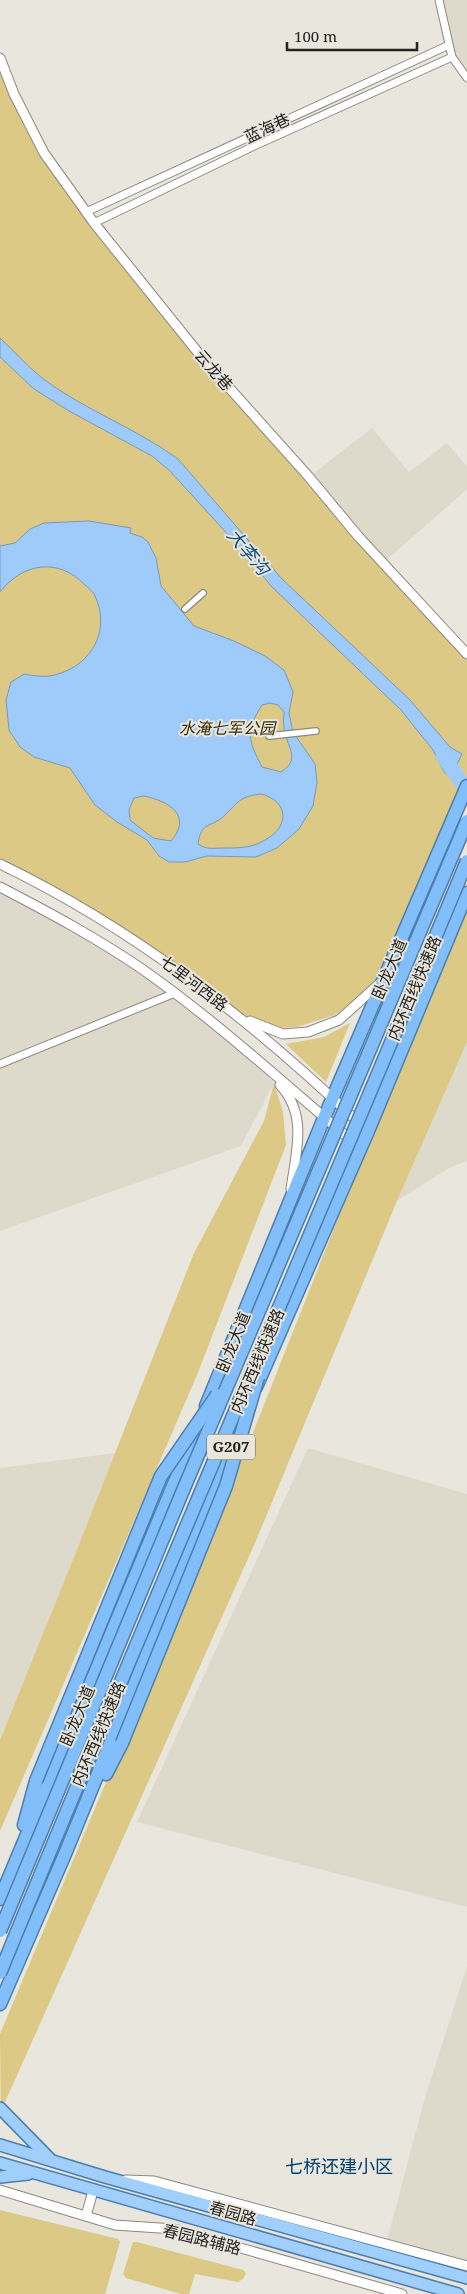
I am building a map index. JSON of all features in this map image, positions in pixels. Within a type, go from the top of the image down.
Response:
[{"type":"highway","name":"卧龙大道","points":[[0,1899],[324,1118],[467,786]]},
{"type":"highway","name":"内环西线快速路","points":[[0,1931],[232,1375],[467,821]]},
{"type":"highway","name":"内环西线快速路","points":[[0,1973],[87,1760],[275,1320],[467,861]]},
{"type":"highway","name":"G207","points":[[0,2004],[65,1854],[254,1392],[368,1131],[467,893]]},
{"type":"highway","points":[[65,1854],[122,1742],[226,1486],[275,1320]]},
{"type":"highway","points":[[11,1874],[36,1781],[161,1476],[232,1375]]},
{"type":"main road","points":[[0,2108],[51,2160]]},
{"type":"main road","name":"春园路","points":[[0,2145],[113,2179],[258,2214],[376,2247],[467,2278]]},
{"type":"main road","name":"春园路","points":[[0,2163],[458,2294]]},
{"type":"main road","points":[[0,2177],[34,2174]]},
{"type":"street","points":[[439,0],[452,57],[467,78]]},
{"type":"street","name":"蓝海巷","points":[[86,212],[449,45]]},
{"type":"street","name":"蓝海巷","points":[[94,223],[254,146],[452,57]]},
{"type":"street","name":"云龙巷","points":[[0,58],[2,68],[14,94],[44,153],[94,223],[200,355],[309,477],[358,536],[467,654]]},
{"type":"street","points":[[185,609],[203,593]]},
{"type":"street","points":[[269,736],[316,731]]},
{"type":"street","name":"七里河西路","points":[[0,864],[108,923],[156,955],[240,1017],[368,1131]]},
{"type":"street","name":"七里河西路","points":[[0,887],[50,913],[132,962],[175,993],[253,1055],[360,1148]]},
{"type":"street","points":[[240,1017],[282,1034],[308,1032],[339,1020],[384,980]]},
{"type":"street","points":[[0,1064],[175,993]]},
{"type":"street","points":[[253,1055],[287,1093],[298,1116],[297,1143],[289,1205]]},
{"type":"street","name":"春园路辅路","points":[[0,2190],[115,2225],[174,2230],[402,2294]]},
{"type":"street","points":[[86,2216],[93,2191]]},
{"type":"street","points":[[376,2247],[467,2266]]},
{"type":"street","points":[[361,2282],[369,2269]]},
{"type":"shaded area","points":[[439,0],[467,0],[467,77],[452,57]]},
{"type":"shaded area","points":[[372,428],[409,472],[447,443],[467,467],[467,489],[383,563],[309,477]]},
{"type":"shaded area","points":[[0,892],[50,918],[158,984],[251,1057],[274,1083],[241,1146],[0,1231]]},
{"type":"shaded area","points":[[467,1042],[467,1161],[449,1168],[397,1201]]},
{"type":"shaded area","points":[[308,1448],[467,1494],[467,1907],[137,1822]]},
{"type":"shaded area","points":[[115,1453],[76,1552],[0,1740],[0,1468]]},
{"type":"shaded area","points":[[467,1966],[467,2266],[386,2244],[424,2101]]},
{"type":"green space","name":"水淹七军公园","points":[[0,58],[44,153],[200,355],[467,654],[467,786],[384,980],[335,1015],[297,1027],[276,1028],[240,1017],[156,955],[0,864]]},
{"type":"green space","points":[[467,893],[467,1042],[397,1201],[255,1543],[1,2111],[0,2034],[252,1435]]},
{"type":"green space","points":[[350,1023],[326,1082],[286,1044],[324,1037]]},
{"type":"green space","points":[[274,1083],[283,1112],[286,1145],[197,1375],[0,1831],[0,1740],[194,1253],[264,1121]]},
{"type":"green space","points":[[0,2210],[118,2239],[120,2242],[105,2294],[0,2294]]},
{"type":"green space","points":[[133,2242],[243,2270],[246,2273],[243,2279],[238,2282],[195,2274],[189,2294],[181,2294],[126,2278],[123,2274]]},
{"type":"water","points":[[0,338],[36,373],[58,389],[92,410],[145,438],[178,459],[281,578],[410,700],[450,747],[462,754],[451,777],[444,772],[433,750],[401,710],[272,587],[242,550],[170,471],[152,456],[69,411],[34,389],[0,357]]},
{"type":"water","points":[[89,521],[131,528],[130,533],[142,537],[148,542],[156,558],[161,586],[194,626],[234,641],[265,656],[284,670],[293,692],[289,713],[293,732],[315,764],[317,782],[313,806],[299,829],[277,848],[256,857],[207,856],[185,862],[169,862],[159,856],[147,840],[117,822],[95,805],[70,768],[34,757],[20,747],[9,730],[6,700],[11,682],[24,674],[50,676],[70,669],[89,654],[99,633],[101,621],[93,593],[75,576],[64,570],[41,567],[30,570],[9,582],[0,592],[0,546],[15,543],[30,529],[44,523]],"holes":[[[270,703],[278,705],[284,712],[285,735],[292,757],[291,762],[281,772],[262,767],[251,743],[250,736],[253,722],[262,705]],[[261,794],[270,797],[281,808],[282,822],[273,835],[260,843],[245,847],[211,848],[198,844],[199,837],[204,828],[219,820],[240,801]],[[144,796],[153,798],[175,811],[179,817],[180,824],[171,841],[153,838],[130,820],[129,810],[134,798]]]},
{"type":"waterway","name":"大李沟","points":[[443,756],[467,790]]},
{"type":"district","name":"七桥还建小区","points":[[339,2167]]}]
